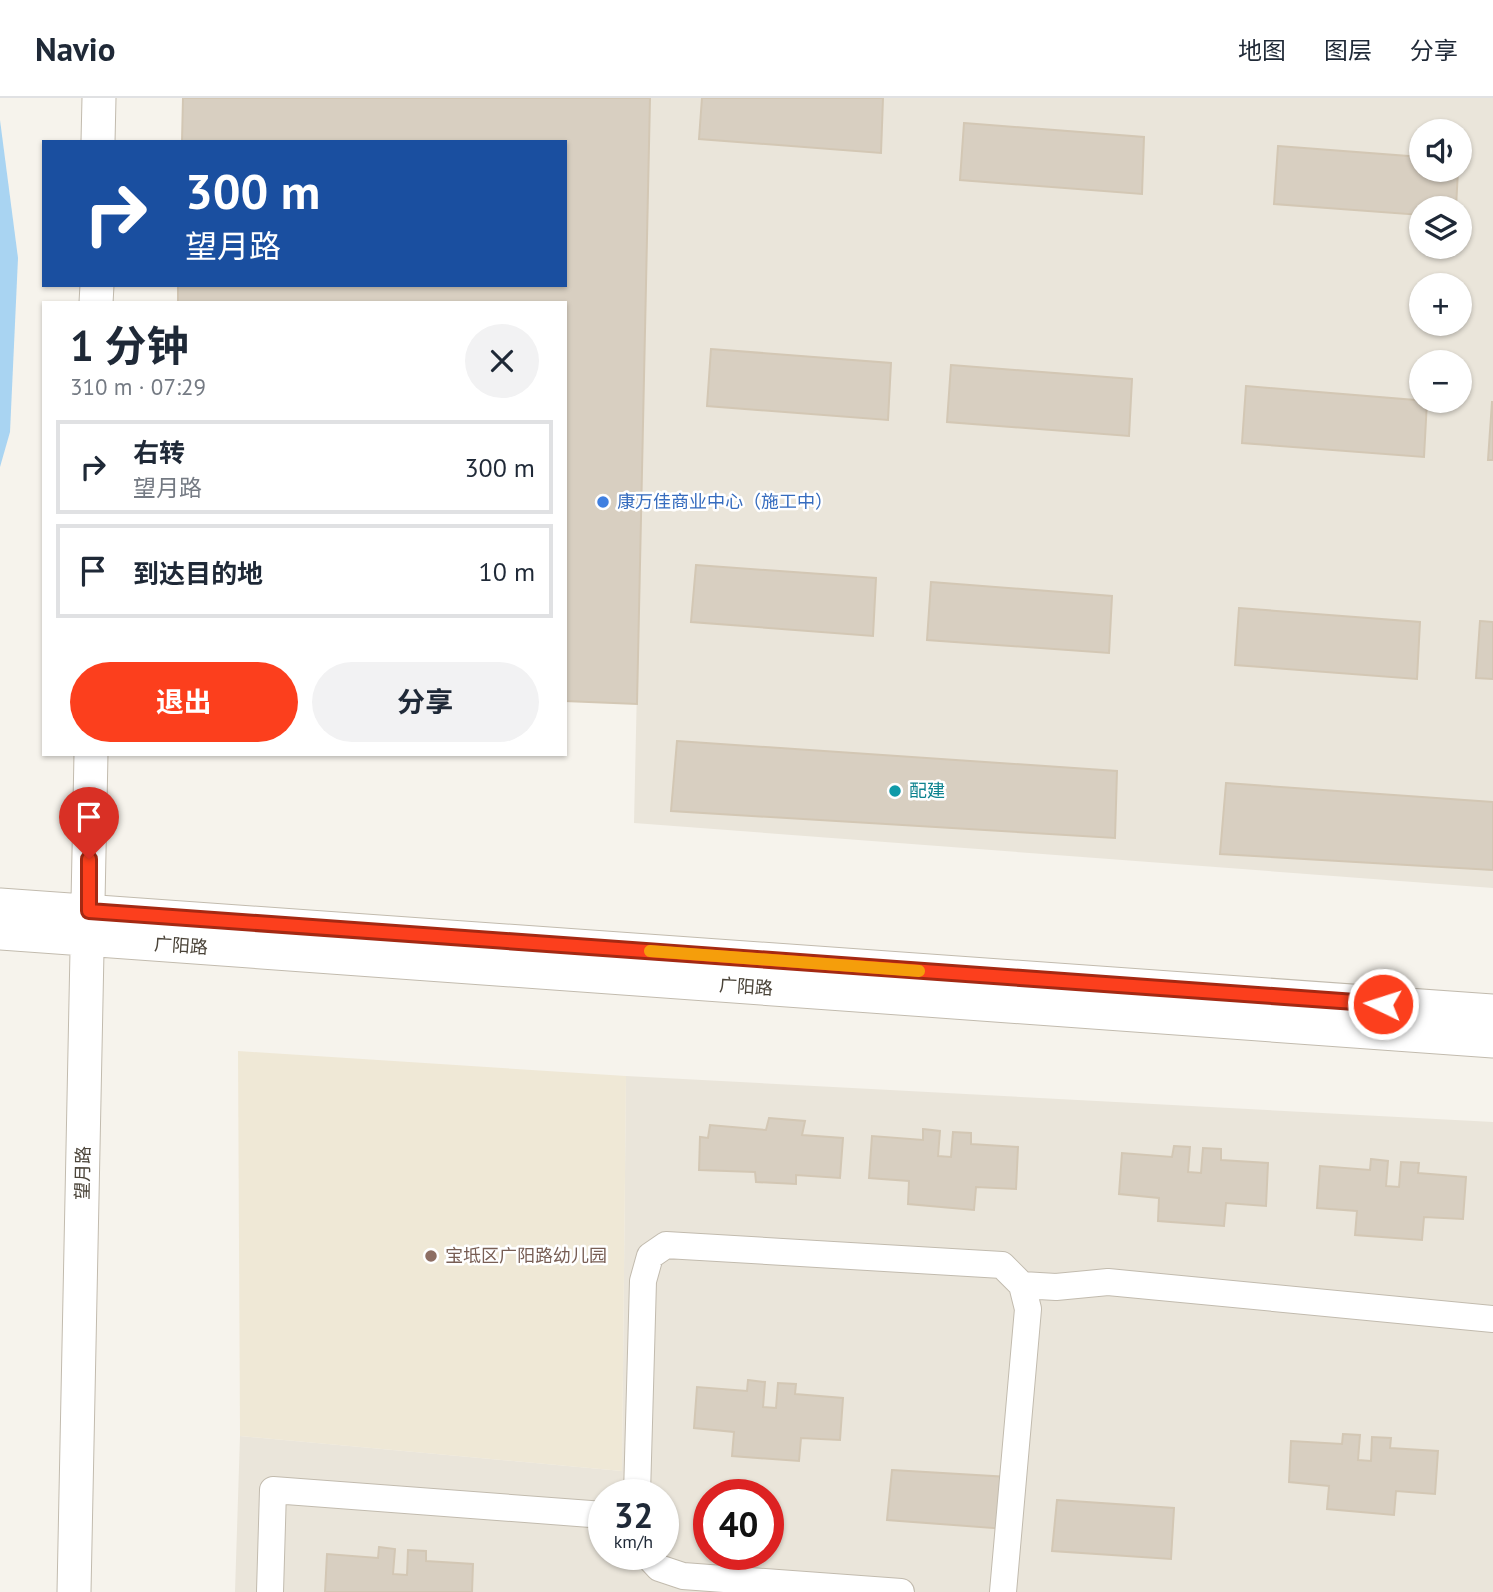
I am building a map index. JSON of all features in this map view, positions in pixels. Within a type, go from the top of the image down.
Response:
[{"type":"street","points":[[98,140],[99,98]]},
{"type":"street","name":"望月路","points":[[74,1592],[91,756]]},
{"type":"street","name":"广阳路","points":[[0,905],[89,925],[1493,1041]]},
{"type":"street","name":"广阳路","points":[[0,933],[89,925],[1493,1012]]},
{"type":"street","points":[[637,1479],[643,1281],[650,1256],[666,1245],[1002,1265],[1022,1285],[1028,1309],[1003,1592]]},
{"type":"street","points":[[1022,1285],[1056,1287],[1108,1282],[1493,1319]]},
{"type":"street","points":[[270,1592],[272,1490],[588,1513]]},
{"type":"street","points":[[665,1570],[683,1576],[901,1592]]},
{"type":"shaded area","points":[[650,98],[1493,98],[1493,888],[634,823]]},
{"type":"shaded area","name":"宝坻区广阳路幼儿园","points":[[238,1051],[626,1076],[622,1471],[240,1436]]},
{"type":"shaded area","points":[[626,1076],[1493,1122],[1493,1592],[235,1592],[240,1436],[622,1471]]},
{"type":"water","points":[[0,120],[18,258],[10,432],[0,467]]},
{"type":"building","name":"康万佳商业中心（施工中）","points":[[183,98],[650,98],[637,704],[567,701],[567,301],[178,301],[178,287],[567,287],[567,140],[182,140]]},
{"type":"building","points":[[702,98],[883,98],[881,153],[699,139]]},
{"type":"building","points":[[964,123],[1144,137],[1142,194],[960,180]]},
{"type":"building","points":[[1278,146],[1409,156],[1409,182],[1457,182],[1457,196],[1409,196],[1409,214],[1274,204]]},
{"type":"building","points":[[711,349],[891,363],[888,420],[707,406]]},
{"type":"building","points":[[951,365],[1132,379],[1129,436],[947,422]]},
{"type":"building","points":[[1246,386],[1409,400],[1409,413],[1426,413],[1424,457],[1242,443]]},
{"type":"building","points":[[1492,402],[1493,460],[1488,460]]},
{"type":"building","points":[[696,565],[876,578],[873,636],[691,622]]},
{"type":"building","points":[[931,582],[1112,596],[1109,653],[927,640]]},
{"type":"building","points":[[1239,608],[1420,622],[1417,679],[1235,665]]},
{"type":"building","points":[[1480,621],[1493,622],[1493,679],[1476,678]]},
{"type":"building","name":"配建","points":[[677,741],[1117,771],[1115,838],[671,811]]},
{"type":"building","points":[[1226,783],[1493,802],[1493,870],[1220,854]]},
{"type":"building","points":[[769,1118],[805,1121],[802,1135],[843,1138],[840,1178],[796,1175],[796,1184],[756,1182],[755,1172],[699,1170],[700,1137],[708,1138],[710,1125],[766,1130]]},
{"type":"building","points":[[923,1129],[940,1131],[938,1156],[951,1157],[953,1132],[971,1133],[971,1144],[1018,1147],[1016,1189],[976,1187],[974,1210],[908,1204],[909,1181],[869,1178],[872,1136],[923,1140]]},
{"type":"building","points":[[1174,1146],[1190,1147],[1188,1172],[1201,1173],[1203,1148],[1221,1149],[1221,1160],[1268,1163],[1266,1206],[1226,1203],[1224,1226],[1158,1221],[1159,1198],[1119,1194],[1122,1153],[1172,1157]]},
{"type":"building","points":[[1371,1159],[1388,1161],[1386,1186],[1399,1187],[1401,1162],[1419,1163],[1418,1173],[1466,1177],[1463,1219],[1424,1217],[1422,1240],[1355,1235],[1357,1211],[1317,1208],[1320,1166],[1370,1170]]},
{"type":"building","points":[[748,1380],[765,1382],[763,1407],[776,1408],[778,1383],[796,1384],[795,1394],[843,1398],[840,1440],[801,1438],[799,1461],[732,1456],[734,1432],[694,1428],[697,1387],[747,1391]]},
{"type":"building","points":[[1343,1434],[1360,1435],[1358,1460],[1371,1461],[1372,1437],[1391,1438],[1390,1448],[1438,1451],[1435,1494],[1396,1491],[1394,1515],[1327,1509],[1329,1486],[1289,1482],[1291,1441],[1342,1444]]},
{"type":"building","points":[[892,1470],[1009,1477],[1006,1529],[887,1520]]},
{"type":"building","points":[[1057,1500],[1174,1508],[1171,1559],[1052,1551]]},
{"type":"building","points":[[379,1547],[395,1549],[393,1574],[407,1575],[408,1550],[426,1551],[426,1561],[473,1564],[472,1592],[325,1592],[327,1554],[378,1558]]},
{"type":"slow traffic","points":[[650,951],[919,971]]},
{"type":"place","name":"康万佳商业中心（施工中）","points":[[603,502]]},
{"type":"place","name":"配建","points":[[895,791]]},
{"type":"place","name":"宝坻区广阳路幼儿园","points":[[431,1256]]},
{"type":"route","points":[[89,859],[89,911],[1383,1004]]}]
